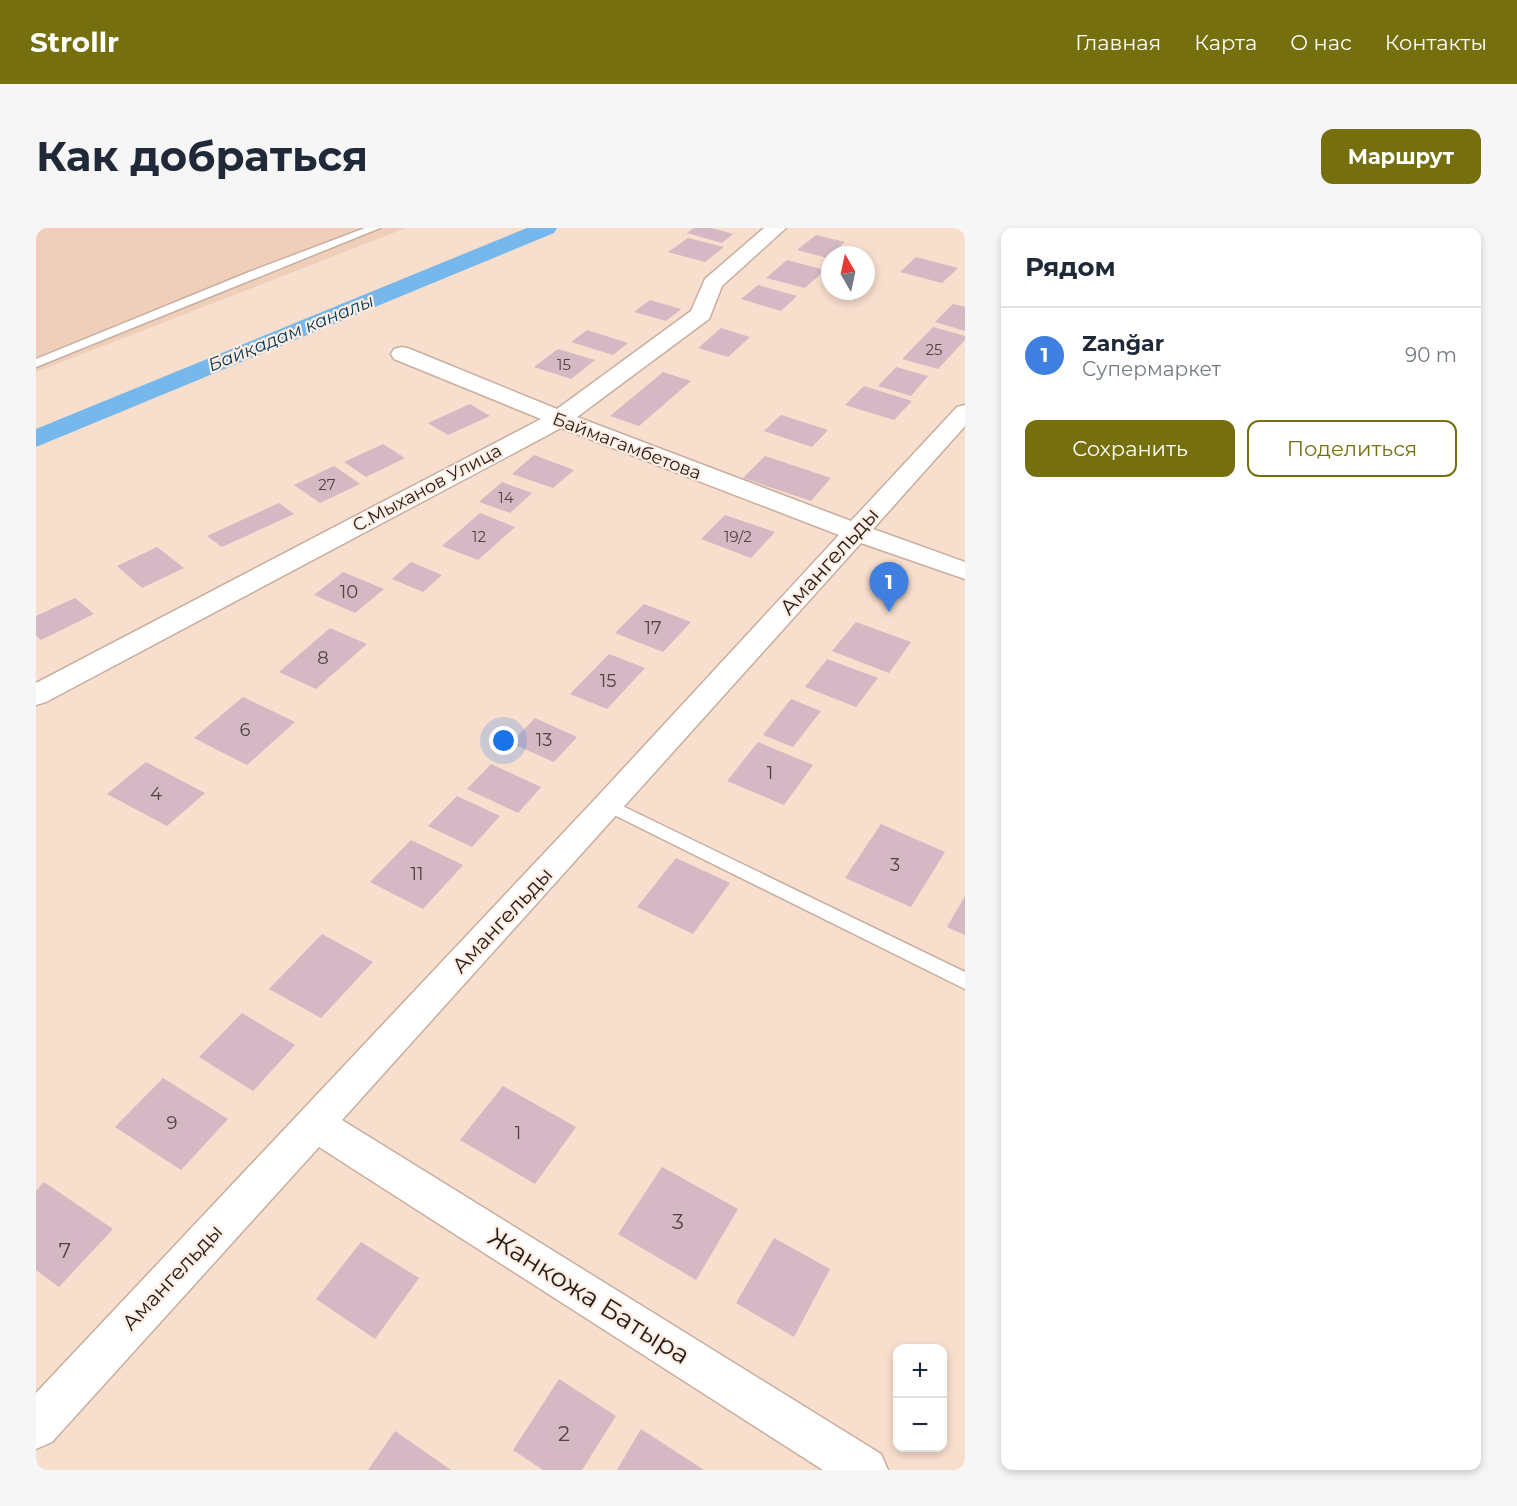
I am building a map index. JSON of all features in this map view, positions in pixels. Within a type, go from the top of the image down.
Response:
[{"type":"street","name":"С.Мыханов Улица","points":[[36,695],[558,420],[701,314],[712,283],[776,228]]},
{"type":"street","name":"Баймагамбетова","points":[[402,354],[558,420],[965,572]]},
{"type":"street","name":"Амангельды","points":[[36,1426],[608,805],[965,412]]},
{"type":"street","name":"Жанкожа Батыра","points":[[314,1123],[865,1470]]},
{"type":"lane","points":[[36,363],[253,274],[375,228]]},
{"type":"lane","points":[[608,805],[965,981]]},
{"type":"shaded area","points":[[36,228],[406,228],[36,372]]},
{"type":"building","points":[[694,228],[712,228],[733,234],[722,243],[687,233]]},
{"type":"building","points":[[816,235],[845,242],[840,246],[821,246],[821,256],[797,250]]},
{"type":"building","points":[[688,238],[724,247],[705,262],[668,252]]},
{"type":"building","points":[[916,257],[958,268],[942,283],[900,272]]},
{"type":"building","points":[[787,260],[821,269],[821,274],[805,288],[766,278]]},
{"type":"building","points":[[758,285],[797,296],[781,311],[741,299]]},
{"type":"building","points":[[650,300],[681,309],[666,321],[634,312]]},
{"type":"building","points":[[953,304],[965,307],[965,331],[935,322]]},
{"type":"building","points":[[933,327],[965,336],[965,340],[938,369],[902,359]]},
{"type":"building","points":[[721,328],[750,337],[728,357],[698,348]]},
{"type":"building","points":[[587,330],[628,343],[613,355],[571,342]]},
{"type":"building","points":[[558,349],[595,360],[571,379],[534,367]]},
{"type":"building","points":[[896,367],[928,376],[911,396],[878,386]]},
{"type":"building","points":[[663,372],[691,381],[639,426],[610,416]]},
{"type":"building","points":[[864,386],[912,401],[894,420],[845,405]]},
{"type":"building","points":[[470,404],[490,416],[448,435],[428,423]]},
{"type":"building","points":[[781,415],[828,430],[812,447],[764,431]]},
{"type":"building","points":[[383,444],[405,458],[366,477],[344,462]]},
{"type":"building","points":[[534,455],[574,470],[553,488],[512,474]]},
{"type":"building","points":[[765,456],[831,478],[811,501],[743,478]]},
{"type":"building","points":[[334,466],[360,484],[320,503],[294,485]]},
{"type":"building","points":[[502,482],[532,493],[510,513],[479,502]]},
{"type":"building","points":[[279,503],[294,514],[222,547],[207,536]]},
{"type":"building","points":[[480,513],[515,527],[478,560],[442,546]]},
{"type":"building","points":[[725,515],[775,532],[751,558],[701,539]]},
{"type":"building","points":[[157,547],[184,568],[142,588],[117,566]]},
{"type":"building","points":[[411,562],[442,575],[423,592],[392,579]]},
{"type":"building","points":[[343,572],[384,589],[355,613],[314,595]]},
{"type":"building","points":[[75,598],[94,614],[41,640],[36,635],[36,616]]},
{"type":"building","points":[[644,604],[691,622],[663,652],[615,633]]},
{"type":"building","points":[[856,622],[911,642],[889,673],[832,651]]},
{"type":"building","points":[[330,628],[367,644],[316,689],[279,672]]},
{"type":"building","points":[[609,654],[645,668],[607,709],[570,694]]},
{"type":"building","points":[[827,659],[878,678],[856,707],[805,687]]},
{"type":"building","points":[[243,697],[295,722],[247,765],[194,738]]},
{"type":"building","points":[[791,699],[821,711],[793,747],[763,735]]},
{"type":"building","points":[[535,718],[577,737],[554,762],[511,743]]},
{"type":"building","points":[[758,742],[813,765],[784,805],[727,781]]},
{"type":"building","points":[[146,762],[205,793],[167,826],[107,794]]},
{"type":"building","points":[[491,764],[541,787],[518,813],[467,789]]},
{"type":"building","points":[[457,796],[500,816],[472,847],[428,826]]},
{"type":"building","points":[[881,824],[945,852],[911,907],[845,878]]},
{"type":"building","points":[[411,840],[463,865],[423,909],[370,882]]},
{"type":"building","points":[[676,858],[730,883],[693,934],[637,907]]},
{"type":"building","points":[[965,896],[965,935],[947,927]]},
{"type":"building","points":[[322,934],[373,962],[321,1018],[269,989]]},
{"type":"building","points":[[242,1013],[295,1045],[253,1091],[199,1057]]},
{"type":"building","points":[[163,1078],[228,1119],[181,1170],[115,1127]]},
{"type":"building","points":[[503,1086],[576,1127],[535,1184],[460,1140]]},
{"type":"building","points":[[662,1167],[738,1209],[696,1280],[618,1234]]},
{"type":"building","points":[[44,1182],[113,1229],[59,1287],[36,1270],[36,1191]]},
{"type":"building","points":[[774,1238],[830,1269],[794,1337],[736,1303]]},
{"type":"building","points":[[361,1242],[419,1278],[375,1339],[316,1299]]},
{"type":"building","points":[[559,1379],[616,1416],[582,1470],[543,1470],[513,1450]]},
{"type":"building","points":[[641,1429],[704,1470],[617,1470]]},
{"type":"building","points":[[395,1431],[451,1470],[368,1470]]},
{"type":"waterway","name":"Байқадам каналы","points":[[36,439],[546,228]]},
{"type":"place","name":"Zanğar","points":[[889,612]]}]
